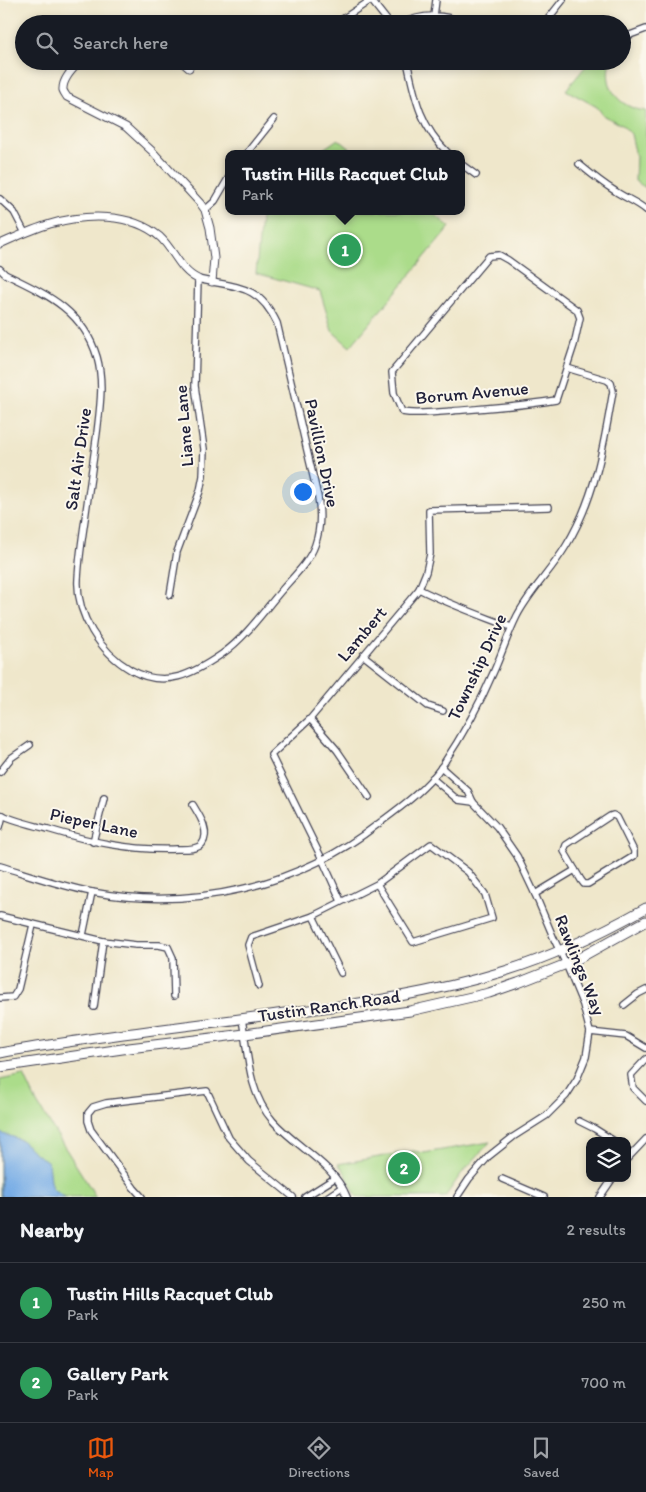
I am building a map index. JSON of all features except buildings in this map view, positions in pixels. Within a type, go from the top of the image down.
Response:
[{"type":"main road","name":"Tustin Ranch Road","points":[[0,1053],[112,1036],[345,1006],[432,990],[506,971],[560,951],[588,939],[646,908]]},
{"type":"main road","name":"Tustin Ranch Road","points":[[0,1067],[410,1011],[489,993],[566,964],[646,921]]},
{"type":"street","points":[[348,15],[371,0],[383,15]]},
{"type":"street","points":[[434,15],[436,0]]},
{"type":"street","points":[[552,15],[564,0]]},
{"type":"street","points":[[631,35],[646,29]]},
{"type":"street","points":[[72,70],[64,83],[63,90],[67,97],[73,102],[119,123],[138,138],[205,210],[210,228],[214,258],[212,282]]},
{"type":"street","points":[[410,70],[414,94],[424,122],[445,150]]},
{"type":"street","points":[[249,150],[274,119]]},
{"type":"street","points":[[579,164],[597,179],[646,210]]},
{"type":"street","points":[[465,167],[476,175]]},
{"type":"street","points":[[205,210],[215,201],[225,184]]},
{"type":"street","points":[[0,199],[14,212],[25,233]]},
{"type":"street","points":[[0,244],[49,224],[100,217],[125,220],[148,229],[158,236],[167,245],[182,267],[198,279]]},
{"type":"street","name":"Borum Avenue","points":[[489,256],[499,256],[508,260],[577,310],[580,318],[568,368],[556,400],[504,407],[412,414],[402,412],[394,393],[392,372],[489,256]]},
{"type":"street","name":"Salt Air Drive","points":[[0,269],[5,274],[46,294],[71,312],[87,332],[95,352],[101,374],[101,401],[83,530],[78,592],[85,619],[101,645],[128,668],[140,675]]},
{"type":"street","name":"Pavillion Drive","points":[[140,675],[153,678],[177,678],[193,672],[226,652],[248,630],[303,564],[314,547],[320,527],[321,512],[318,496],[277,323],[267,306],[250,290],[198,279]]},
{"type":"street","name":"Liane Lane","points":[[170,595],[177,552],[200,491],[204,470],[204,449],[195,386],[198,279]]},
{"type":"street","name":"Township Drive","points":[[0,866],[92,892],[133,898],[162,899],[208,896],[236,891],[273,880],[323,861],[366,834],[408,801],[441,767],[473,716],[495,670],[507,635],[522,606],[564,549],[586,508],[598,468],[613,391],[611,382],[568,368]]},
{"type":"street","name":"Lambert","points":[[323,861],[271,755],[310,719],[419,589],[426,572],[430,554],[429,510],[549,507]]},
{"type":"street","points":[[419,589],[445,603],[512,627]]},
{"type":"street","points":[[363,655],[428,706],[443,711]]},
{"type":"street","points":[[310,719],[337,750],[370,797]]},
{"type":"street","points":[[0,772],[11,758],[30,745]]},
{"type":"street","name":"Rawlings Way","points":[[441,767],[468,791],[472,802],[497,827],[517,856],[566,964],[583,1005],[590,1032],[586,1057],[577,1079],[566,1096],[546,1116],[513,1137],[489,1156],[469,1179],[457,1197]]},
{"type":"street","name":"Rawlings Way","points":[[432,778],[458,800],[472,802]]},
{"type":"street","points":[[94,842],[104,798]]},
{"type":"street","name":"Pieper Lane","points":[[2,814],[108,845],[147,850],[189,849],[203,843],[205,834],[201,817],[193,805]]},
{"type":"street","points":[[0,827],[2,814]]},
{"type":"street","points":[[610,816],[618,817],[634,851],[634,856],[588,884],[584,884],[575,870],[564,851],[566,844],[610,816]]},
{"type":"street","points":[[259,986],[248,945],[251,937],[313,916],[377,884],[431,844],[468,872],[485,894],[492,918],[413,942],[377,884]]},
{"type":"street","points":[[323,861],[341,901]]},
{"type":"street","points":[[535,894],[575,870]]},
{"type":"street","points":[[83,935],[92,892]]},
{"type":"street","points":[[0,916],[103,941],[136,945],[159,944],[168,947],[173,958],[174,996]]},
{"type":"street","points":[[313,916],[341,973]]},
{"type":"street","points":[[0,998],[13,997],[18,989],[33,924]]},
{"type":"street","points":[[94,1007],[103,941]]},
{"type":"street","points":[[624,1005],[646,990]]},
{"type":"street","points":[[242,1019],[251,1075],[264,1108],[272,1120],[324,1165],[342,1187],[347,1197]]},
{"type":"street","points":[[590,1032],[626,1036],[646,1048]]},
{"type":"street","points":[[646,1059],[631,1075],[633,1088],[646,1101]]},
{"type":"street","points":[[142,1197],[91,1130],[88,1113],[93,1107],[106,1103],[207,1091],[229,1138],[249,1161],[293,1197]]},
{"type":"street","points":[[579,1122],[608,1137]]},
{"type":"street","points":[[631,1152],[646,1139]]},
{"type":"street","points":[[305,1197],[335,1178]]},
{"type":"street","points":[[502,1179],[544,1197]]},
{"type":"street","points":[[600,1197],[610,1182]]},
{"type":"street","points":[[327,1197],[342,1187]]},
{"type":"green space","points":[[583,70],[608,70],[611,88],[615,95],[628,106],[646,111],[646,188],[635,181],[636,156],[631,134],[622,125],[604,116],[597,107],[566,90]]},
{"type":"green space","points":[[338,139],[352,150],[322,150]]},
{"type":"green space","points":[[262,215],[435,215],[450,227],[350,347],[332,331],[320,291],[256,273]]},
{"type":"green space","points":[[24,1075],[37,1103],[96,1197],[0,1197],[0,1080]]},
{"type":"green space","points":[[490,1142],[461,1174],[445,1197],[357,1197],[344,1171],[338,1164],[414,1151],[424,1153]]},
{"type":"water","points":[[0,1133],[23,1141],[38,1156],[45,1159],[48,1162],[52,1188],[65,1197],[1,1197]]},
{"type":"place","name":"Tustin Hills Racquet Club","points":[[345,250]]},
{"type":"place","name":"Gallery Park","points":[[404,1168]]}]
